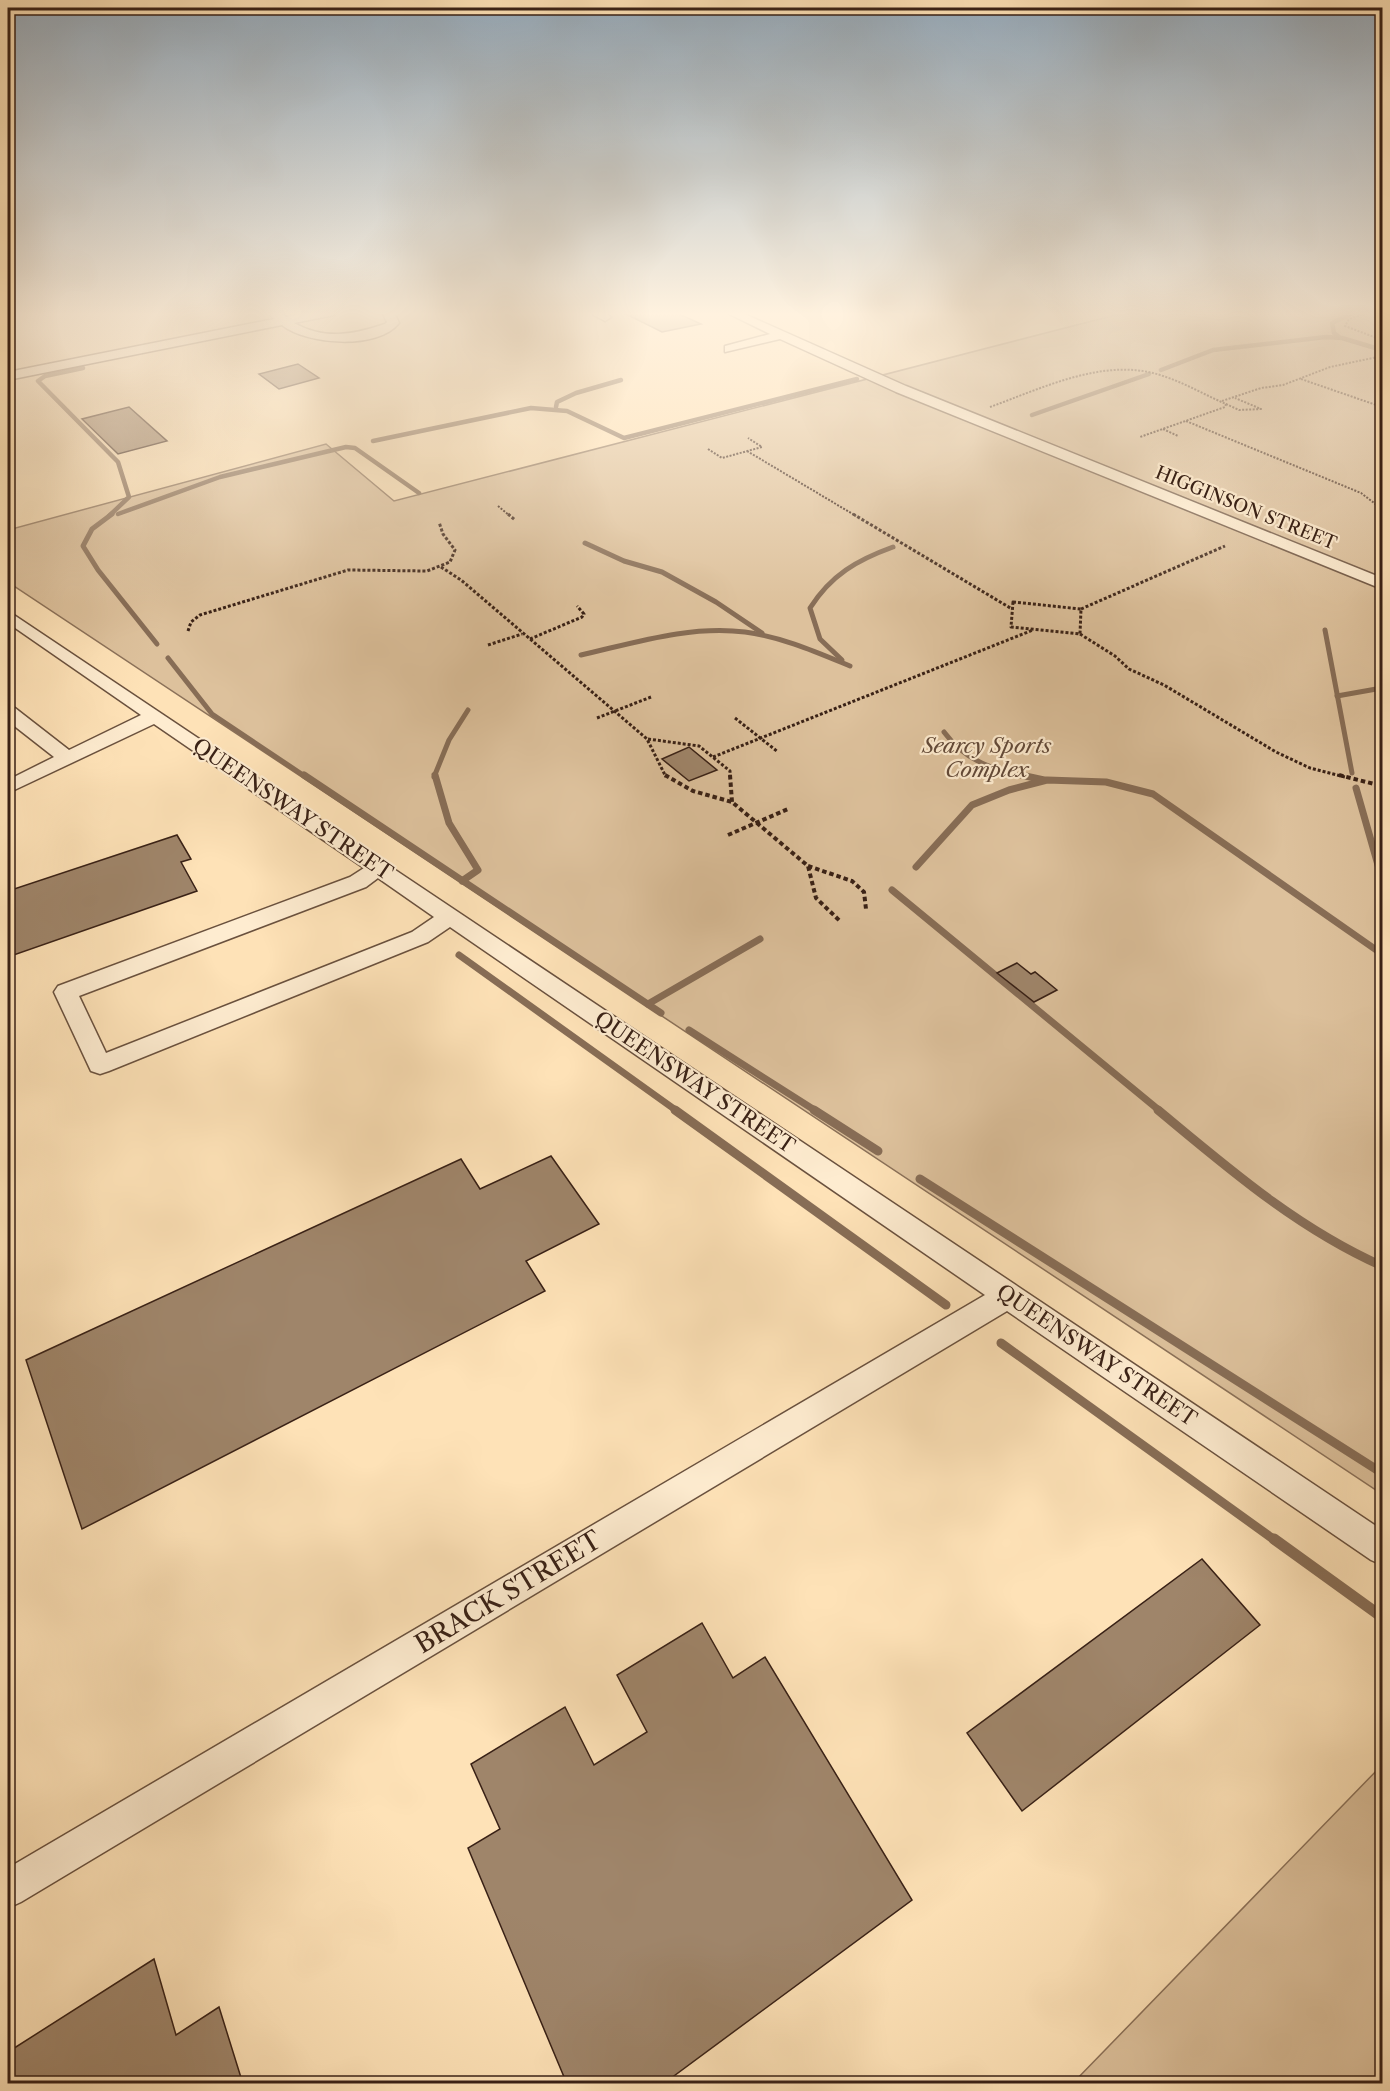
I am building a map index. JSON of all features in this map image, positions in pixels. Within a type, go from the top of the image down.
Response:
[{"type":"street","name":"HIGGINSON STREET","points":[[950,410],[1383,584]]},
{"type":"street","name":"QUEENSWAY STREET","points":[[8,616],[1383,1549]]},
{"type":"street","points":[[8,712],[68,758]]},
{"type":"street","points":[[8,787],[155,716]]},
{"type":"street","points":[[379,868],[358,882],[66,992],[100,1065],[420,937],[451,916]]},
{"type":"street","name":"BRACK STREET","points":[[8,1889],[1009,1295]]},
{"type":"path","points":[[967,417],[986,410]]},
{"type":"path","points":[[1140,436],[1218,410]]},
{"type":"path","points":[[1185,421],[1351,489],[1383,509]]},
{"type":"path","points":[[1163,429],[1178,436]]},
{"type":"path","points":[[708,449],[722,458],[762,447],[748,438]]},
{"type":"path","points":[[747,451],[1012,609]]},
{"type":"path","points":[[498,506],[515,520]]},
{"type":"path","points":[[188,631],[190,622],[200,615],[348,570],[415,573],[441,567],[450,562],[455,550],[443,534],[439,522]]},
{"type":"path","points":[[1225,546],[1081,609],[1013,602],[1011,627],[1080,634],[1115,656],[1129,669],[1164,685],[1239,730],[1310,768],[1383,786]]},
{"type":"path","points":[[441,567],[461,580],[647,739],[665,776],[693,791],[732,802],[808,866],[852,881],[864,892],[867,909]]},
{"type":"path","points":[[530,639],[582,617],[584,614],[577,606]]},
{"type":"path","points":[[1080,634],[1081,609]]},
{"type":"path","points":[[713,758],[1033,630]]},
{"type":"path","points":[[488,645],[523,633]]},
{"type":"path","points":[[597,718],[651,697]]},
{"type":"path","points":[[735,718],[778,752]]},
{"type":"path","points":[[647,739],[699,746],[730,771],[732,802]]},
{"type":"path","points":[[728,835],[788,809]]},
{"type":"path","points":[[808,866],[816,898],[841,921]]},
{"type":"green space","name":"Searcy Sports Complex","points":[[749,410],[1382,410],[1382,1494],[8,582],[8,530],[326,444],[394,501]]},
{"type":"green space","points":[[1382,1766],[1382,2083],[1073,2083],[1380,1767]]},
{"type":"building","points":[[119,410],[132,410],[167,441],[118,454],[82,419]]},
{"type":"building","points":[[689,747],[717,770],[689,781],[662,759]]},
{"type":"building","points":[[177,835],[191,859],[181,862],[197,891],[8,957],[8,891]]},
{"type":"building","points":[[1017,963],[1031,974],[1035,972],[1057,990],[1034,1002],[997,973]]},
{"type":"building","points":[[551,1156],[599,1224],[526,1261],[545,1291],[82,1529],[26,1360],[461,1159],[480,1189]]},
{"type":"building","points":[[1202,1559],[1260,1625],[1022,1811],[967,1733]]},
{"type":"building","points":[[702,1623],[733,1678],[765,1657],[912,1900],[663,2084],[567,2084],[468,1848],[500,1829],[471,1764],[565,1707],[594,1765],[647,1732],[617,1675]]},
{"type":"building","points":[[154,1959],[176,2035],[219,2007],[243,2084],[8,2084],[8,2052]]},
{"type":"waterway","points":[[66,410],[118,462],[129,497],[109,516]]},
{"type":"waterway","points":[[373,441],[523,410]]},
{"type":"waterway","points":[[550,410],[567,411],[624,438],[736,410]]},
{"type":"waterway","points":[[1032,415],[1047,410]]},
{"type":"waterway","points":[[118,514],[220,477],[346,447],[355,448],[419,493]]},
{"type":"waterway","points":[[112,514],[92,529],[83,546],[98,570],[157,644]]},
{"type":"waterway","points":[[585,543],[624,561],[662,572],[716,602],[762,633]]},
{"type":"waterway","points":[[842,660],[820,639],[810,608],[827,586],[846,570],[868,557],[893,547]]},
{"type":"waterway","points":[[581,655],[662,636],[724,630],[772,637],[850,666]]},
{"type":"waterway","points":[[1325,630],[1337,696]]},
{"type":"waterway","points":[[168,658],[212,714],[306,777]]},
{"type":"waterway","points":[[1337,696],[1382,688]]},
{"type":"waterway","points":[[1337,696],[1352,773]]},
{"type":"waterway","points":[[434,777],[449,740],[468,710]]},
{"type":"waterway","points":[[944,732],[961,750],[981,763],[1028,777]]},
{"type":"waterway","points":[[304,775],[462,881]]},
{"type":"waterway","points":[[435,775],[449,823],[478,870],[462,881]]},
{"type":"waterway","points":[[1021,775],[1044,780]]},
{"type":"waterway","points":[[916,867],[972,805],[1009,790],[1047,780],[1106,782],[1153,794],[1382,954]]},
{"type":"waterway","points":[[1356,788],[1382,879]]},
{"type":"waterway","points":[[462,881],[661,1013]]},
{"type":"waterway","points":[[892,890],[1160,1111]]},
{"type":"waterway","points":[[648,1004],[760,939]]},
{"type":"waterway","points":[[459,955],[677,1111]]},
{"type":"waterway","points":[[689,1030],[816,1111]]},
{"type":"waterway","points":[[675,1110],[946,1305]]},
{"type":"waterway","points":[[814,1110],[878,1151]]},
{"type":"waterway","points":[[1158,1110],[1238,1175],[1292,1215],[1321,1234],[1382,1266]]},
{"type":"waterway","points":[[920,1179],[1382,1473]]},
{"type":"waterway","points":[[1001,1343],[1276,1541]]},
{"type":"waterway","points":[[1274,1539],[1382,1617]]}]
